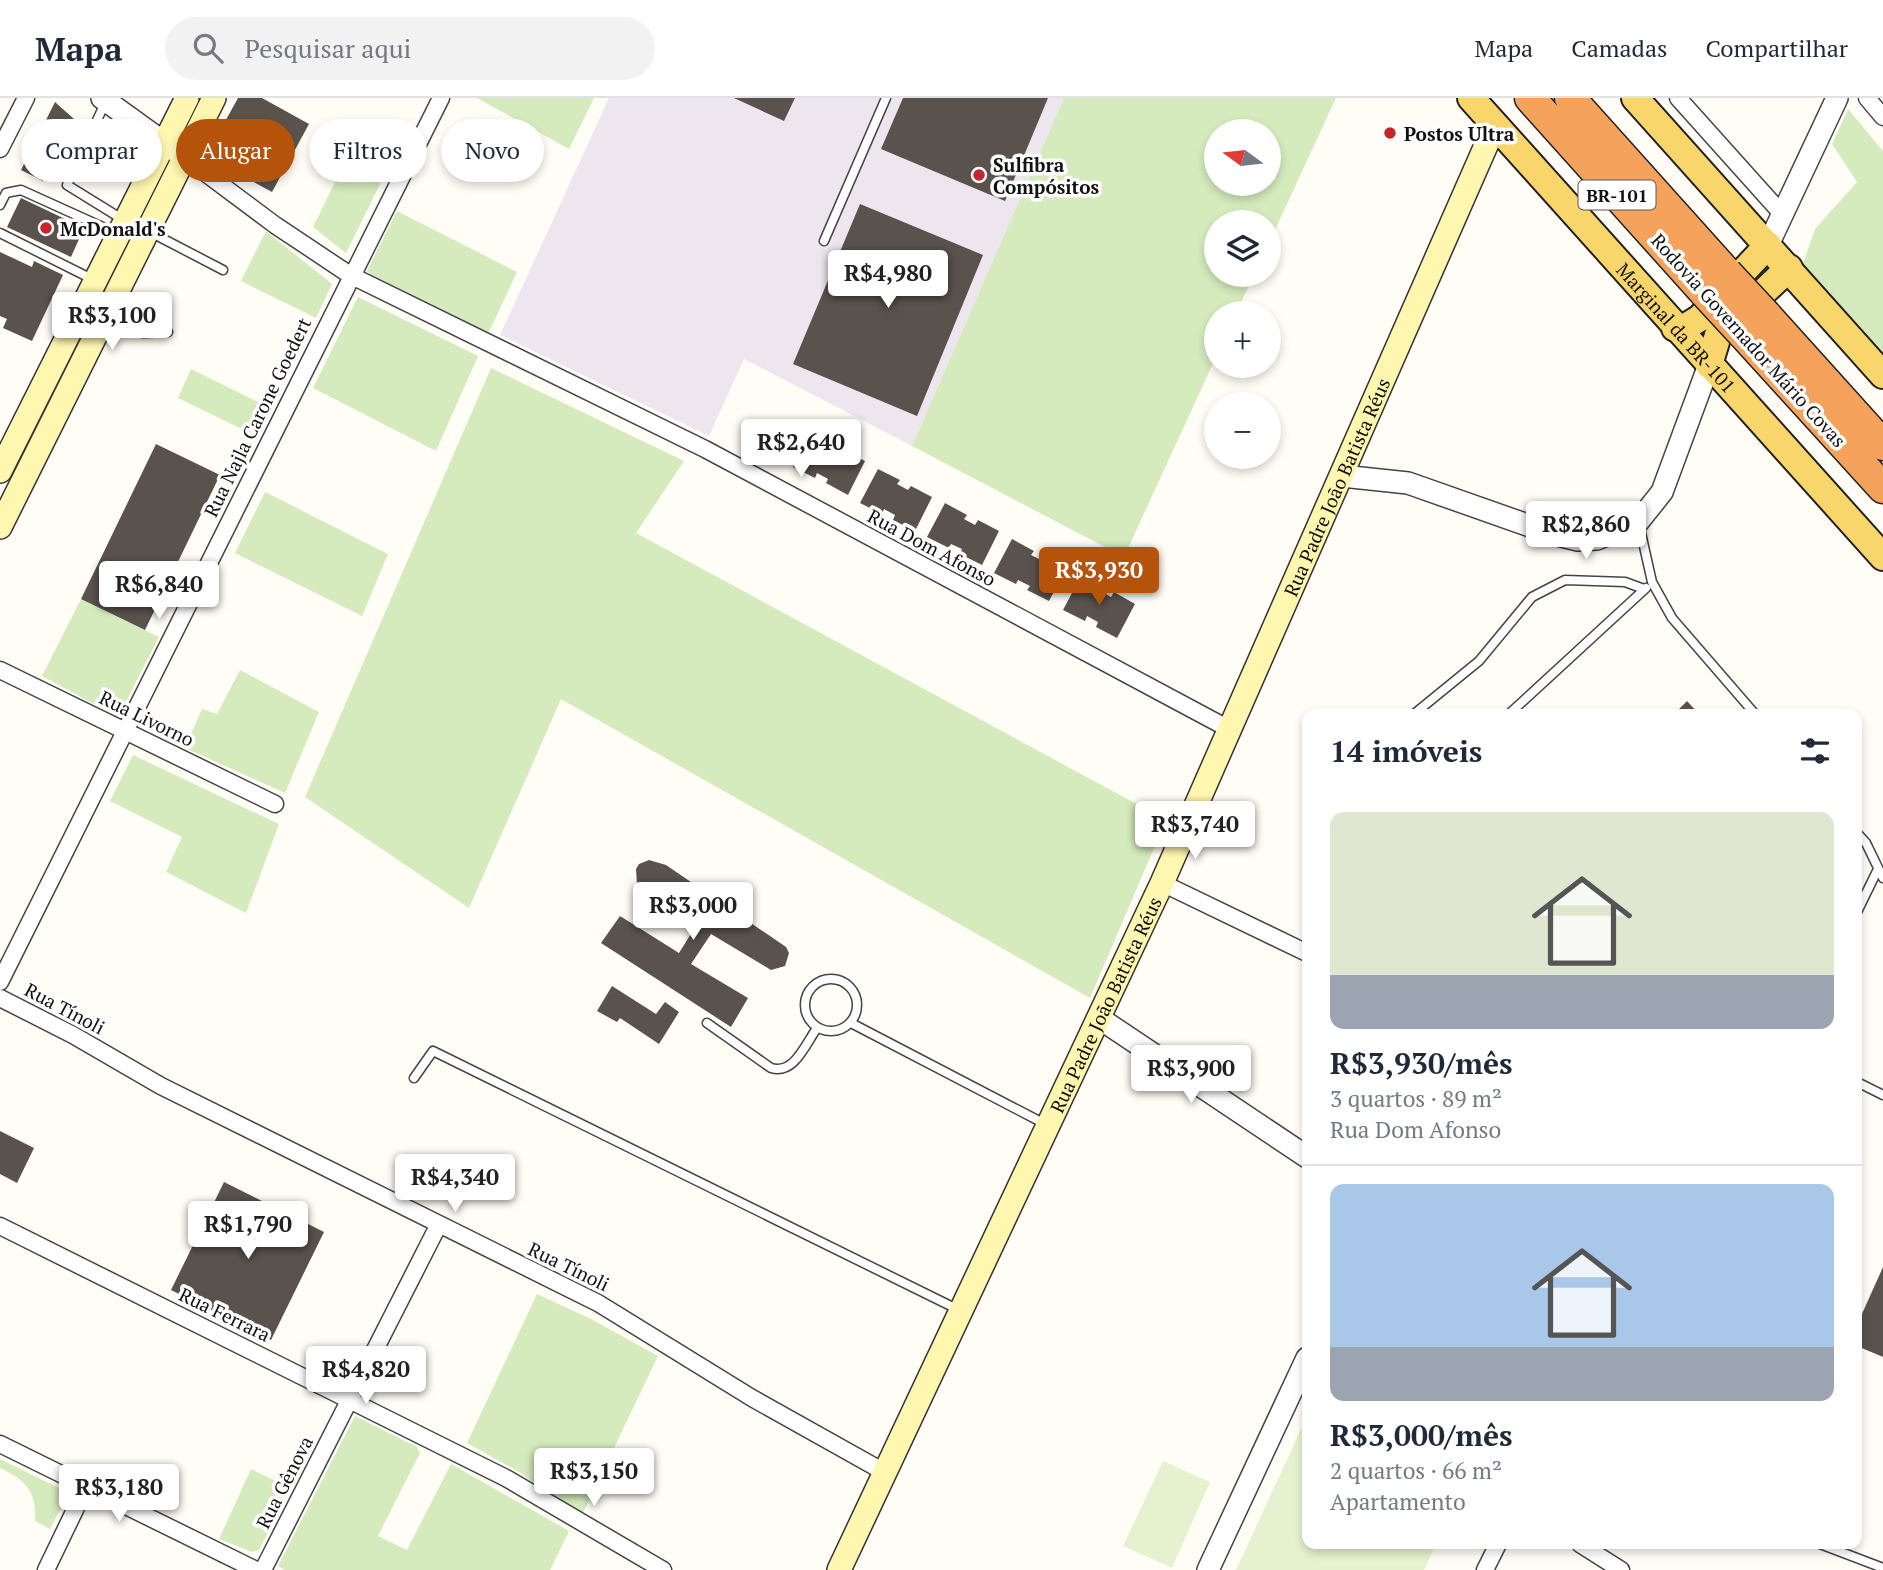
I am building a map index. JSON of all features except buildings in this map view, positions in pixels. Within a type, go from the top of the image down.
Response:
[{"type":"highway","name":"Rodovia Governador Mário Covas","points":[[1530,98],[1883,488]]},
{"type":"highway","name":"Rodovia Governador Mário Covas","points":[[1570,98],[1883,445]]},
{"type":"main road","points":[[0,471],[187,98]]},
{"type":"main road","points":[[204,119],[214,98]]},
{"type":"main road","name":"Marginal da BR-101","points":[[1471,98],[1883,557]]},
{"type":"main road","points":[[1635,98],[1883,376]]},
{"type":"main road","name":"Rua Padre João Batista Réus","points":[[839,1570],[1162,883],[1495,125]]},
{"type":"main road","points":[[0,527],[176,174]]},
{"type":"main road","points":[[1675,328],[1688,326],[1700,318],[1768,245]]},
{"type":"main road","points":[[1709,365],[1718,335],[1789,268]]},
{"type":"street","points":[[0,149],[26,98]]},
{"type":"street","name":"Rua Najla Carone Goedert","points":[[1,978],[350,275],[441,98]]},
{"type":"street","points":[[1678,98],[1782,214]]},
{"type":"street","points":[[1768,245],[1837,98]]},
{"type":"street","points":[[1867,98],[1883,117]]},
{"type":"street","points":[[104,99],[176,152]]},
{"type":"street","name":"Rua Dom Afonso","points":[[217,182],[350,275],[705,449],[1229,729]]},
{"type":"street","points":[[1342,476],[1408,483],[1578,540],[1597,539],[1638,522],[1662,492],[1674,466],[1709,365]]},
{"type":"street","name":"Rua Livorno","points":[[0,670],[275,804]]},
{"type":"street","points":[[1162,883],[1302,951]]},
{"type":"street","name":"Rua Tínoli","points":[[0,998],[73,1035],[161,1086],[608,1309],[743,1392],[886,1473]]},
{"type":"street","points":[[1099,1018],[1302,1154]]},
{"type":"street","name":"Rua Ferrara","points":[[0,1226],[506,1478],[663,1570]]},
{"type":"street","name":"Rua Gênova","points":[[263,1570],[438,1226]]},
{"type":"street","points":[[1208,1570],[1302,1369]]},
{"type":"street","points":[[0,1444],[256,1570]]},
{"type":"street","points":[[46,1570],[86,1488]]},
{"type":"street","points":[[1485,1570],[1495,1549]]},
{"type":"street","points":[[1588,1549],[1621,1570]]},
{"type":"lane","points":[[824,241],[886,98]]},
{"type":"lane","points":[[104,99],[67,185],[122,228]]},
{"type":"lane","points":[[0,205],[6,193],[21,190],[122,228]]},
{"type":"lane","points":[[148,230],[223,270]]},
{"type":"lane","points":[[0,233],[96,281]]},
{"type":"lane","points":[[104,318],[144,333],[168,332]]},
{"type":"lane","points":[[1638,522],[1652,582],[1672,618],[1751,709]]},
{"type":"lane","points":[[1420,709],[1479,661],[1532,597],[1565,580],[1625,582],[1644,589]]},
{"type":"lane","points":[[1514,709],[1652,582]]},
{"type":"lane","points":[[1862,839],[1883,878]]},
{"type":"lane","points":[[1862,902],[1878,869]]},
{"type":"lane","points":[[827,978],[843,981],[854,992],[858,1008],[851,1023],[835,1032],[817,1028],[806,1016],[804,1000],[812,986],[827,978]]},
{"type":"lane","points":[[707,1023],[771,1068],[781,1071],[790,1068],[817,1028]]},
{"type":"lane","points":[[851,1023],[1049,1125]]},
{"type":"lane","points":[[414,1079],[433,1051],[962,1312]]},
{"type":"lane","points":[[1862,1085],[1883,1096]]},
{"type":"lane","points":[[1833,1549],[1883,1568]]},
{"type":"shaded area","points":[[609,98],[1064,98],[912,446],[744,359],[709,436],[500,335]]},
{"type":"green space","points":[[477,98],[594,98],[569,149],[544,135],[544,119],[515,119]]},
{"type":"green space","points":[[1064,98],[1336,98],[1281,217],[1281,210],[1204,210],[1204,287],[1248,287],[1242,301],[1204,301],[1204,378],[1206,378],[1124,557],[912,446]]},
{"type":"green space","points":[[1848,109],[1883,151],[1883,361],[1801,269],[1815,229],[1857,182],[1832,144]]},
{"type":"green space","points":[[335,182],[381,182],[346,253],[313,227]]},
{"type":"green space","points":[[397,211],[517,272],[489,332],[482,333],[375,279],[367,271]]},
{"type":"green space","points":[[266,231],[332,284],[316,318],[241,281]]},
{"type":"green space","points":[[358,297],[478,356],[436,451],[313,388]]},
{"type":"green space","points":[[491,368],[684,461],[636,533],[1166,820],[1090,998],[561,699],[469,908],[305,797]]},
{"type":"green space","points":[[191,369],[270,408],[256,436],[178,398]]},
{"type":"green space","points":[[265,492],[388,554],[362,616],[235,553]]},
{"type":"green space","points":[[81,599],[159,637],[118,717],[42,676]]},
{"type":"green space","points":[[240,670],[319,712],[285,793],[185,748],[202,709],[217,714]]},
{"type":"green space","points":[[133,755],[279,824],[246,913],[166,872],[182,837],[110,801]]},
{"type":"green space","points":[[537,1294],[591,1319],[658,1356],[582,1515],[553,1498],[521,1473],[467,1443]]},
{"type":"green space","points":[[355,1416],[417,1447],[420,1453],[378,1536],[407,1550],[451,1464],[569,1531],[550,1570],[285,1570],[278,1566]]},
{"type":"green space","points":[[1302,1427],[1302,1549],[1434,1549],[1424,1570],[1236,1570]]},
{"type":"green space","points":[[0,1459],[69,1493],[50,1529],[35,1521],[32,1495],[23,1482],[0,1468]]},
{"type":"green space","points":[[1163,1461],[1210,1482],[1172,1568],[1123,1546]]},
{"type":"green space","points":[[251,1469],[290,1488],[259,1550],[252,1552],[219,1539]]},
{"type":"place","name":"Postos Ultra","points":[[1390,133]]},
{"type":"place","name":"Sulfibra Compósitos","points":[[979,175]]},
{"type":"place","name":"McDonald's","points":[[46,228]]}]
